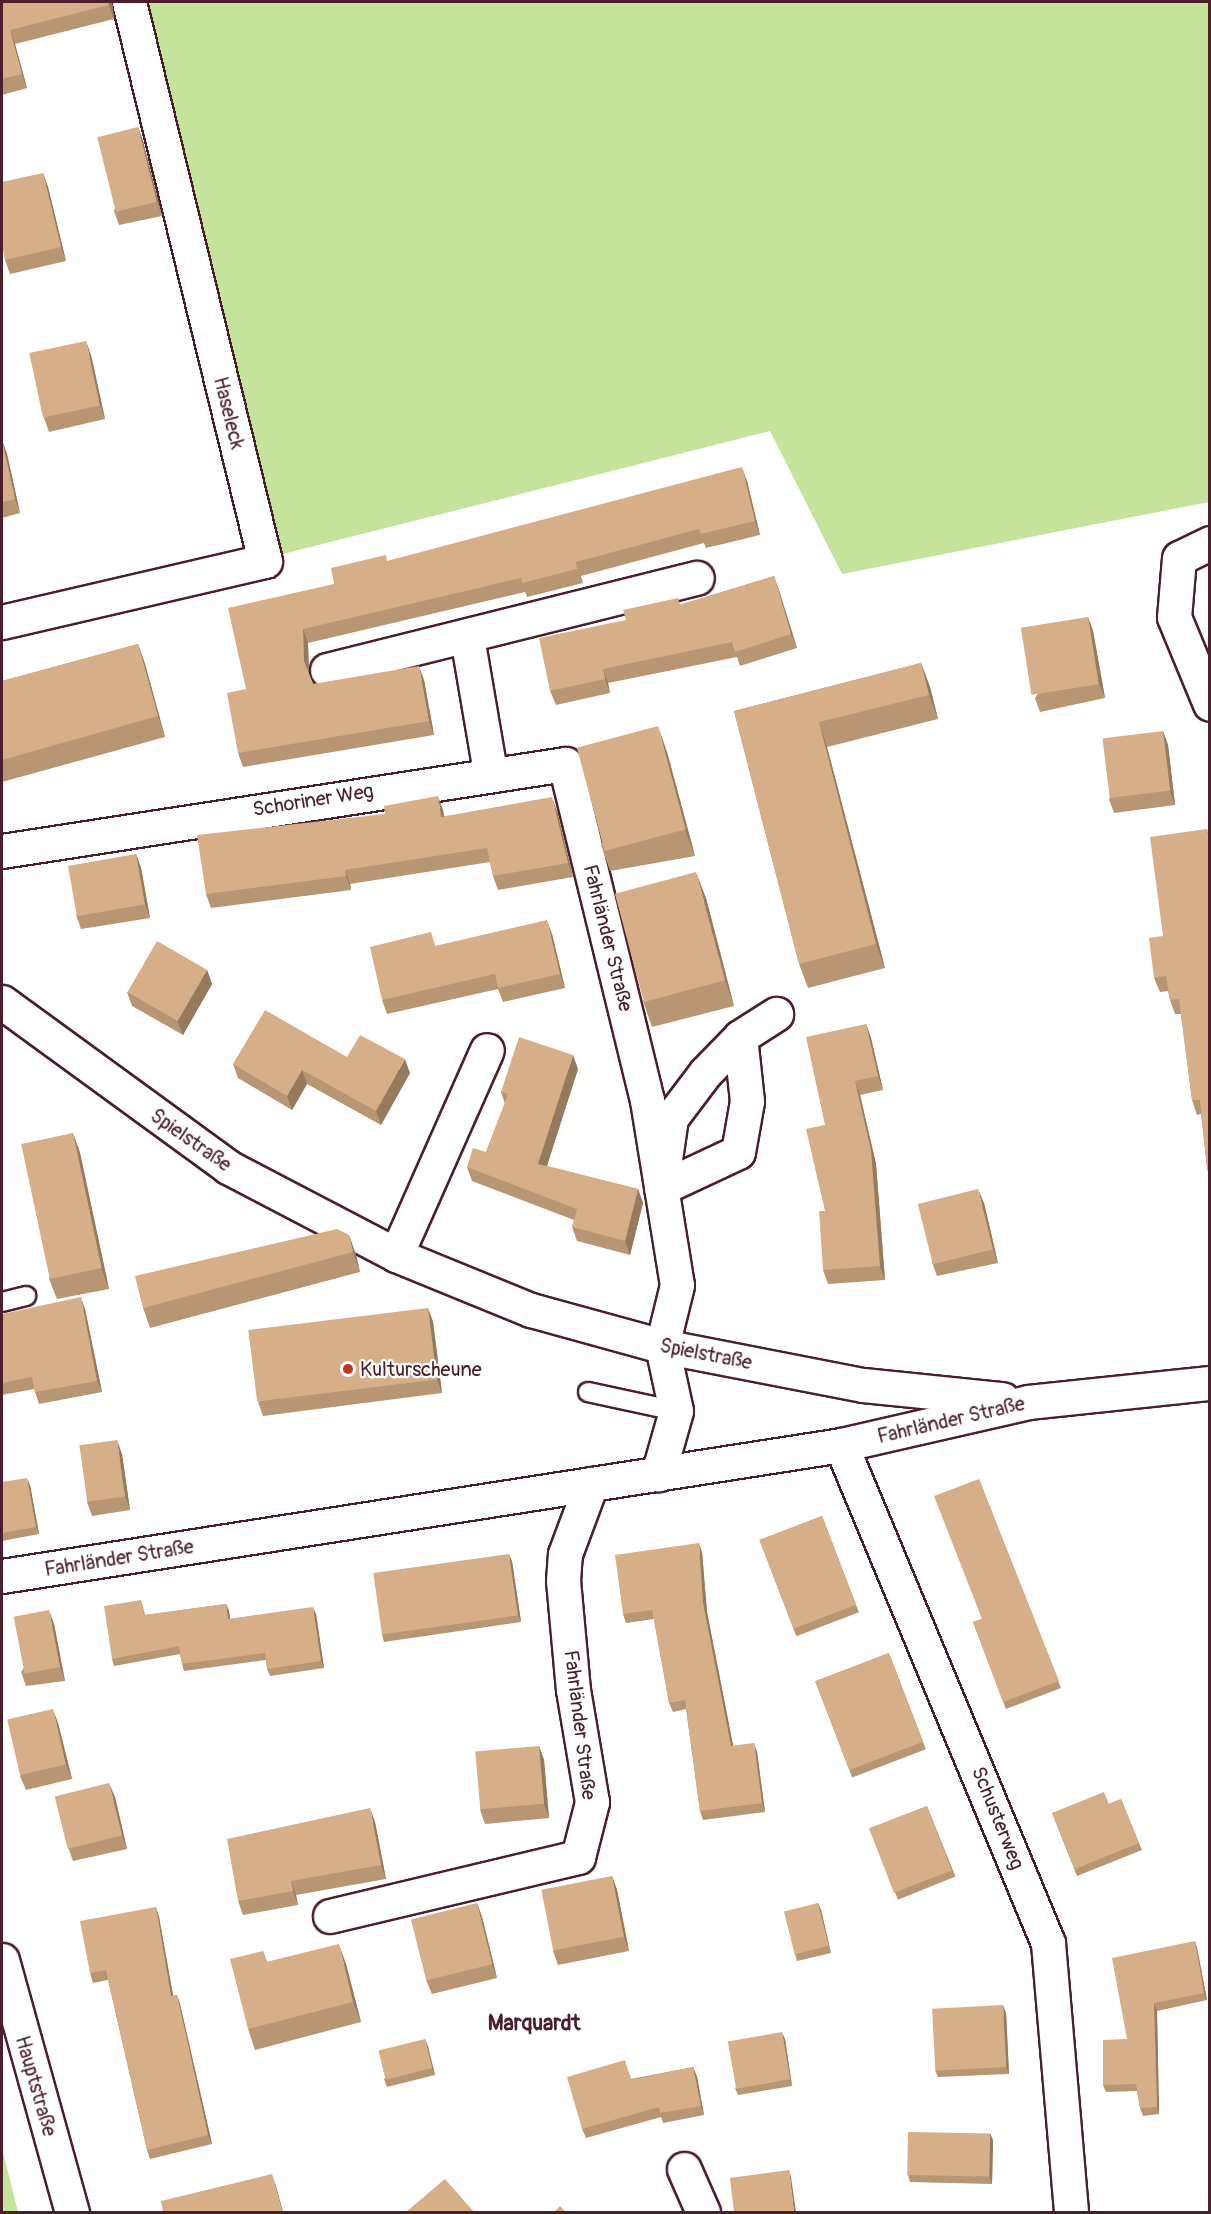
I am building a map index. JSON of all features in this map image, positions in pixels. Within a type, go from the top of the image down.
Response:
[{"type":"street","name":"Haseleck","points":[[2,622],[266,561],[129,2]]},
{"type":"street","points":[[1209,543],[1179,558],[1174,617],[1209,704]]},
{"type":"street","points":[[327,670],[697,578]]},
{"type":"street","points":[[466,637],[490,771]]},
{"type":"street","name":"Fahrländer Straße","points":[[490,771],[565,764],[647,1100],[677,1285],[662,1346],[676,1411],[658,1474]]},
{"type":"street","name":"Schoriner Weg","points":[[2,851],[490,771]]},
{"type":"street","name":"Spielstraße","points":[[2,1002],[228,1167],[396,1255],[531,1310],[662,1346],[863,1385],[1028,1402]]},
{"type":"street","name":"Fahrländer Straße","points":[[661,1188],[671,1118],[740,1037],[776,1014]]},
{"type":"street","points":[[661,1188],[738,1152],[747,1101],[740,1037]]},
{"type":"street","points":[[396,1255],[487,1050]]},
{"type":"street","name":"Fahrländer Straße","points":[[2,1576],[841,1445],[1028,1402],[1209,1383]]},
{"type":"street","name":"Schusterweg","points":[[841,1445],[1048,1943],[1071,2212]]},
{"type":"street","name":"Fahrländer Straße","points":[[330,1916],[578,1857],[592,1802],[573,1690],[564,1581],[565,1554],[591,1484]]},
{"type":"street","name":"Hauptstraße","points":[[2,1960],[72,2212]]},
{"type":"street","points":[[684,2169],[703,2212]]},
{"type":"lane","points":[[2,1302],[26,1296]]},
{"type":"lane","points":[[588,1392],[676,1411]]},
{"type":"green space","points":[[133,2],[1209,2],[1209,502],[842,574],[770,431],[275,556]]},
{"type":"green space","points":[[2,2148],[18,2212],[2,2212]]},
{"type":"building","points":[[2,2],[108,2],[109,5],[10,30],[22,74],[2,79]]},
{"type":"building","points":[[138,127],[157,202],[116,212],[97,137]]},
{"type":"building","points":[[43,173],[61,247],[5,260],[2,245],[2,182]]},
{"type":"building","points":[[86,341],[100,406],[43,418],[29,353]]},
{"type":"building","points":[[2,440],[15,499],[2,502]]},
{"type":"building","points":[[742,467],[755,521],[701,534],[699,529],[576,562],[577,569],[522,583],[521,578],[303,629],[304,661],[313,684],[419,666],[429,721],[238,753],[227,693],[246,689],[228,608],[334,584],[331,568],[386,555],[387,561]]},
{"type":"building","points":[[774,576],[791,634],[735,652],[732,642],[603,669],[605,679],[550,691],[539,638],[626,620],[623,610],[678,598],[679,605]]},
{"type":"building","points":[[1088,617],[1099,684],[1031,695],[1021,628]]},
{"type":"building","points":[[138,644],[158,716],[2,760],[2,681]]},
{"type":"building","points":[[921,663],[929,695],[819,722],[876,944],[799,964],[734,711]]},
{"type":"building","points":[[658,726],[686,829],[605,851],[577,748]]},
{"type":"building","points":[[1163,731],[1170,791],[1110,798],[1102,738]]},
{"type":"building","points":[[438,796],[441,817],[552,797],[568,863],[493,876],[487,848],[345,870],[346,876],[206,894],[197,835],[385,814],[384,806]]},
{"type":"building","points":[[1207,829],[1209,853],[1209,1168],[1207,1168],[1200,1100],[1192,1100],[1179,999],[1170,1000],[1166,976],[1154,978],[1149,938],[1163,936],[1150,837]]},
{"type":"building","points":[[136,854],[145,904],[77,916],[68,866]]},
{"type":"building","points":[[696,872],[725,980],[644,1002],[615,894]]},
{"type":"building","points":[[547,920],[560,974],[498,988],[495,974],[382,1000],[370,947],[431,932],[435,946]]},
{"type":"building","points":[[157,941],[207,970],[178,1021],[128,992]]},
{"type":"building","points":[[265,1010],[347,1057],[360,1035],[405,1059],[376,1111],[302,1070],[287,1096],[233,1064]]},
{"type":"building","points":[[866,1024],[878,1076],[855,1081],[871,1150],[880,1266],[823,1270],[819,1211],[825,1211],[806,1129],[825,1125],[806,1037]]},
{"type":"building","points":[[519,1037],[573,1055],[538,1164],[638,1189],[625,1241],[572,1227],[577,1209],[467,1167],[473,1148],[486,1152],[508,1094],[501,1092]]},
{"type":"building","points":[[73,1133],[102,1268],[50,1279],[21,1144]]},
{"type":"building","points":[[978,1189],[993,1249],[933,1264],[918,1204]]},
{"type":"building","points":[[337,1229],[349,1235],[353,1252],[143,1308],[135,1276]]},
{"type":"building","points":[[81,1297],[97,1381],[35,1392],[32,1377],[2,1383],[2,1314]]},
{"type":"building","name":"Kulturscheune","points":[[428,1308],[437,1379],[257,1402],[248,1330]]},
{"type":"building","points":[[117,1440],[125,1496],[87,1502],[79,1445]]},
{"type":"building","points":[[27,1478],[36,1527],[2,1533],[2,1482]]},
{"type":"building","points":[[979,1479],[1059,1681],[1003,1702],[973,1622],[982,1619],[934,1496]]},
{"type":"building","points":[[822,1516],[856,1605],[793,1629],[759,1540]]},
{"type":"building","points":[[699,1543],[703,1603],[731,1746],[754,1743],[762,1803],[700,1811],[685,1700],[669,1703],[652,1610],[623,1614],[615,1555]]},
{"type":"building","points":[[509,1554],[518,1615],[382,1634],[373,1573]]},
{"type":"building","points":[[141,1600],[144,1615],[226,1604],[228,1619],[313,1607],[321,1661],[267,1669],[265,1653],[182,1664],[179,1646],[112,1659],[104,1606]]},
{"type":"building","points":[[49,1610],[60,1667],[25,1674],[14,1617]]},
{"type":"building","points":[[889,1653],[923,1742],[849,1770],[815,1681]]},
{"type":"building","points":[[53,1709],[66,1765],[20,1775],[7,1720]]},
{"type":"building","points":[[539,1746],[544,1804],[480,1809],[475,1752]]},
{"type":"building","points":[[109,1783],[122,1835],[68,1849],[55,1797]]},
{"type":"building","points":[[1104,1792],[1109,1804],[1121,1799],[1139,1843],[1075,1869],[1052,1813]]},
{"type":"building","points":[[927,1806],[952,1870],[894,1893],[869,1828]]},
{"type":"building","points":[[370,1808],[381,1865],[291,1881],[293,1891],[238,1901],[227,1839]]},
{"type":"building","points":[[612,1876],[624,1937],[553,1951],[541,1890]]},
{"type":"building","points":[[477,1903],[492,1964],[426,1981],[411,1919]]},
{"type":"building","points":[[818,1903],[829,1946],[795,1954],[784,1911]]},
{"type":"building","points":[[156,1907],[171,1996],[177,1995],[208,2135],[147,2150],[106,1970],[90,1973],[80,1921]]},
{"type":"building","points":[[1195,1941],[1204,1993],[1154,2003],[1157,2107],[1140,2108],[1136,2084],[1103,2085],[1103,2040],[1127,2039],[1112,1958]]},
{"type":"building","points":[[339,1944],[353,2002],[248,2029],[230,1959],[263,1951],[266,1962]]},
{"type":"building","points":[[1003,2005],[1006,2067],[935,2071],[932,2009]]},
{"type":"building","points":[[782,2032],[790,2079],[736,2089],[728,2042]]},
{"type":"building","points":[[425,2039],[432,2068],[386,2080],[378,2051]]},
{"type":"building","points":[[625,2060],[631,2080],[693,2067],[701,2106],[660,2113],[659,2107],[582,2129],[567,2077]]},
{"type":"building","points":[[908,2132],[990,2133],[989,2176],[907,2175]]},
{"type":"building","points":[[789,2170],[794,2212],[734,2212],[730,2178]]},
{"type":"building","points":[[272,2174],[282,2212],[163,2212],[161,2201]]},
{"type":"building","points":[[445,2179],[474,2212],[406,2212]]},
{"type":"building","points":[[560,2206],[566,2212],[554,2212]]},
{"type":"place","name":"Kulturscheune","points":[[348,1369]]},
{"type":"district","name":"Marquardt","points":[[534,2024]]}]
